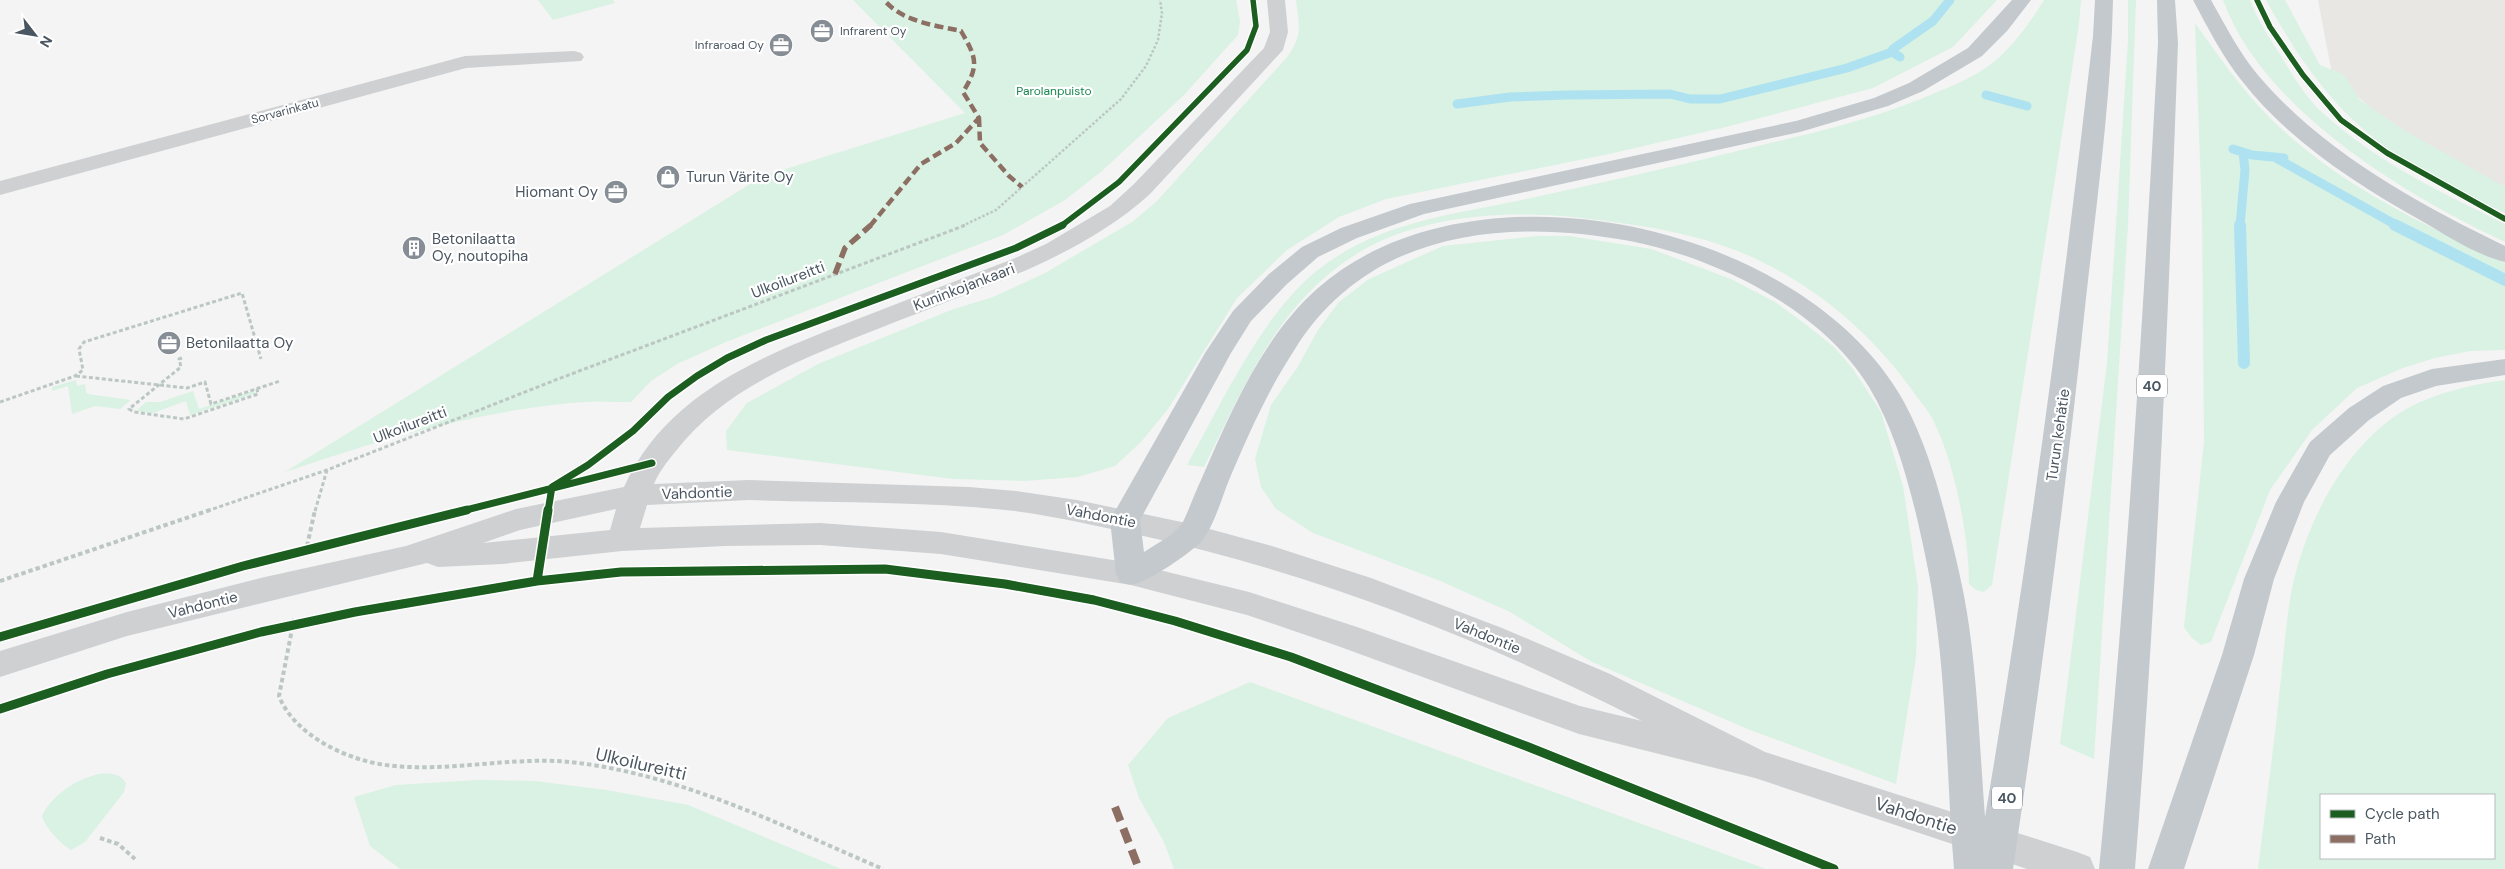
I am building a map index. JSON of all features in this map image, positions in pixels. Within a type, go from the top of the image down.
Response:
[{"type":"highway","points":[[1972,869],[1953,621],[1921,474],[1902,422],[1870,369],[1835,333],[1770,286],[1692,249],[1658,239],[1567,225],[1519,224],[1473,227],[1439,235],[1376,259],[1346,277],[1320,298],[1289,335],[1265,378],[1191,535],[1131,574],[1126,520],[1218,352],[1242,316],[1278,279],[1310,252],[1349,234],[1418,209],[1800,126],[1881,102],[1916,87],[1975,52],[2000,28],[2022,0]]},
{"type":"highway","name":"Turun kehätie","points":[[1995,869],[2018,728],[2077,293],[2104,36],[2104,0]]},
{"type":"highway","name":"40","points":[[2117,869],[2126,772],[2156,313],[2168,44],[2166,0]]},
{"type":"highway","points":[[2202,0],[2233,55],[2281,111],[2360,174],[2418,210],[2505,255]]},
{"type":"highway","points":[[2166,869],[2238,655],[2259,579],[2290,502],[2320,449],[2359,414],[2392,392],[2432,378],[2505,367]]},
{"type":"street","name":"Kuninkojankaari","points":[[622,540],[635,495],[652,463],[673,436],[703,407],[754,371],[784,356],[1022,264],[1087,231],[1118,211],[1142,189],[1273,50],[1279,32],[1276,0]]},
{"type":"street","name":"Sorvarinkatu","points":[[0,188],[465,62],[574,57]]},
{"type":"street","name":"Vahdontie","points":[[0,664],[127,624],[266,589],[409,557],[516,520],[635,495],[749,490],[969,497],[1016,501],[1126,520],[1272,557],[1360,586],[1491,637],[1598,683],[1756,763]]},
{"type":"street","name":"Vahdontie","points":[[409,557],[502,553],[622,540],[724,535],[820,534],[941,543],[1131,574],[1249,604],[1337,633],[1579,720],[1756,763],[2077,869]]},
{"type":"path","points":[[0,402],[75,376],[83,370],[79,349],[84,342],[242,293],[261,359]]},
{"type":"path","points":[[182,358],[179,359],[181,367],[157,384],[130,409],[134,412],[184,419],[258,394],[257,389]]},
{"type":"path","points":[[75,376],[187,388],[205,382],[211,404],[280,381]]},
{"type":"path","points":[[316,504],[327,470]]},
{"type":"path","points":[[301,551],[320,546]]},
{"type":"path","points":[[280,628],[299,624]]},
{"type":"path","points":[[100,838],[118,844],[134,859]]},
{"type":"shaded area","points":[[2318,0],[2505,0],[2505,190],[2420,142],[2371,108],[2332,74]]},
{"type":"green space","points":[[538,0],[613,0],[615,3],[553,20]]},
{"type":"green space","name":"Parolanpuisto","points":[[853,0],[1236,0],[1240,21],[1238,35],[1184,95],[1102,171],[1065,200],[1003,235],[726,342],[677,364],[651,381],[631,402],[570,403],[497,413],[425,429],[285,472],[763,176],[965,113]]},
{"type":"green space","points":[[1296,0],[1997,0],[1953,47],[1873,88],[1726,127],[1609,154],[1386,199],[1339,217],[1287,250],[1237,298],[1168,409],[1141,442],[1115,466],[1078,477],[1024,481],[953,479],[727,450],[726,431],[747,403],[818,364],[951,310],[993,297],[1045,273],[1132,222],[1156,202],[1288,56],[1296,41],[1299,29]]},
{"type":"green space","points":[[2044,0],[2081,0],[2079,24],[1992,585],[1984,592],[1976,590],[1969,584],[1964,524],[1960,502],[1949,460],[1933,420],[1902,376],[1867,337],[1848,319],[1807,288],[1785,274],[1741,252],[1674,232],[1628,224],[1554,216],[1496,215],[1467,218],[1410,230],[1383,240],[1358,253],[1330,273],[1306,296],[1285,321],[1249,377],[1204,467],[1187,465],[1246,358],[1282,306],[1302,284],[1345,251],[1392,230],[1441,216],[1636,175],[1795,137],[1898,108],[1958,83],[1987,67],[2016,40]]},
{"type":"green space","points":[[2128,0],[2136,0],[2128,225],[2094,759],[2060,744],[2107,363],[2128,41]]},
{"type":"green space","points":[[2223,0],[2250,0],[2263,27],[2294,77],[2305,93],[2324,114],[2344,131],[2388,162],[2505,224],[2505,242],[2424,200],[2382,174],[2341,144],[2303,112],[2269,77],[2242,40]]},
{"type":"green space","points":[[2266,0],[2285,0],[2320,65],[2343,74],[2360,100],[2402,129],[2505,187],[2505,213],[2438,180],[2390,150],[2359,125],[2343,110],[2314,76]]},
{"type":"green space","points":[[2195,23],[2247,93],[2267,115],[2320,161],[2379,200],[2441,233],[2505,263],[2505,350],[2470,351],[2435,358],[2403,368],[2357,388],[2312,430],[2270,490],[2211,642],[2201,645],[2191,637],[2184,627],[2204,442],[2202,215]]},
{"type":"green space","points":[[1538,236],[1569,236],[1651,249],[1731,279],[1775,302],[1804,323],[1834,347],[1853,369],[1881,412],[1903,486],[1918,587],[1916,658],[1896,784],[1750,730],[1592,662],[1510,612],[1438,580],[1313,533],[1276,509],[1261,487],[1255,459],[1271,405],[1297,368],[1318,330],[1339,302],[1369,279],[1443,246]]},
{"type":"green space","points":[[76,380],[77,386],[85,384],[88,394],[131,400],[120,409],[95,406],[72,414],[68,386],[52,391],[52,387]]},
{"type":"green space","points":[[2505,380],[2505,869],[2258,869],[2290,599],[2304,547],[2314,521],[2342,472],[2358,450],[2377,430],[2410,407],[2436,396],[2463,388]]},
{"type":"green space","points":[[193,391],[199,409],[252,391],[256,393],[190,415],[186,401],[153,413],[136,411],[146,402],[160,402]]},
{"type":"green space","points":[[1250,682],[1766,869],[1174,869],[1164,842],[1139,798],[1128,765],[1168,718]]},
{"type":"green space","points":[[111,774],[124,780],[126,784],[124,792],[85,842],[71,850],[46,826],[42,816],[52,801],[66,789],[90,776]]},
{"type":"green space","points":[[478,780],[535,781],[607,790],[688,805],[841,869],[400,869],[370,846],[354,797],[396,785]]},
{"type":"waterway","points":[[1892,52],[1893,49],[1933,21],[1950,0]]},
{"type":"waterway","points":[[1457,104],[1510,97],[1567,95],[1670,94],[1690,99],[1720,99],[1847,68],[1892,52]]},
{"type":"waterway","points":[[1892,52],[1900,57]]},
{"type":"waterway","points":[[1986,95],[2027,106]]},
{"type":"waterway","points":[[2233,149],[2243,152]]},
{"type":"waterway","points":[[2240,226],[2245,170],[2243,152]]},
{"type":"waterway","points":[[2243,152],[2252,155],[2284,158]]},
{"type":"waterway","points":[[2276,158],[2398,226]]},
{"type":"waterway","points":[[2395,225],[2505,280]]},
{"type":"waterway","points":[[2240,226],[2244,363]]},
{"type":"marked path","points":[[835,274],[845,248],[870,226],[921,164],[956,143],[979,118],[963,92],[973,75],[975,62],[971,48],[961,31],[930,25],[908,18],[898,13],[884,0]]},
{"type":"marked path","points":[[979,118],[980,143],[1009,176],[1022,187]]},
{"type":"marked path","points":[[1115,807],[1139,869]]},
{"type":"cycle path","points":[[537,581],[552,487],[588,465],[633,431],[668,397],[697,376],[727,358],[766,340],[1016,248],[1045,235],[1074,218],[1097,201],[1141,161],[1247,50],[1256,26],[1253,0]]},
{"type":"cycle path","points":[[2257,0],[2270,27],[2303,75],[2341,120],[2387,153],[2505,219]]},
{"type":"cycle path","points":[[0,637],[243,566],[652,463]]},
{"type":"cycle path","points":[[0,709],[107,674],[261,632],[355,612],[537,581],[621,572],[885,569],[1005,584],[1094,600],[1175,621],[1291,657],[1526,746],[1834,869]]},
{"type":"place","name":"Infrarent Oy","points":[[822,31]]},
{"type":"place","name":"Infraroad Oy","points":[[781,45]]},
{"type":"place","name":"Turun Värite Oy","points":[[668,177]]},
{"type":"place","name":"Hiomant Oy","points":[[616,192]]},
{"type":"place","name":"Betonilaatta Oy, noutopiha","points":[[414,248]]},
{"type":"place","name":"Betonilaatta Oy","points":[[169,343]]}]
